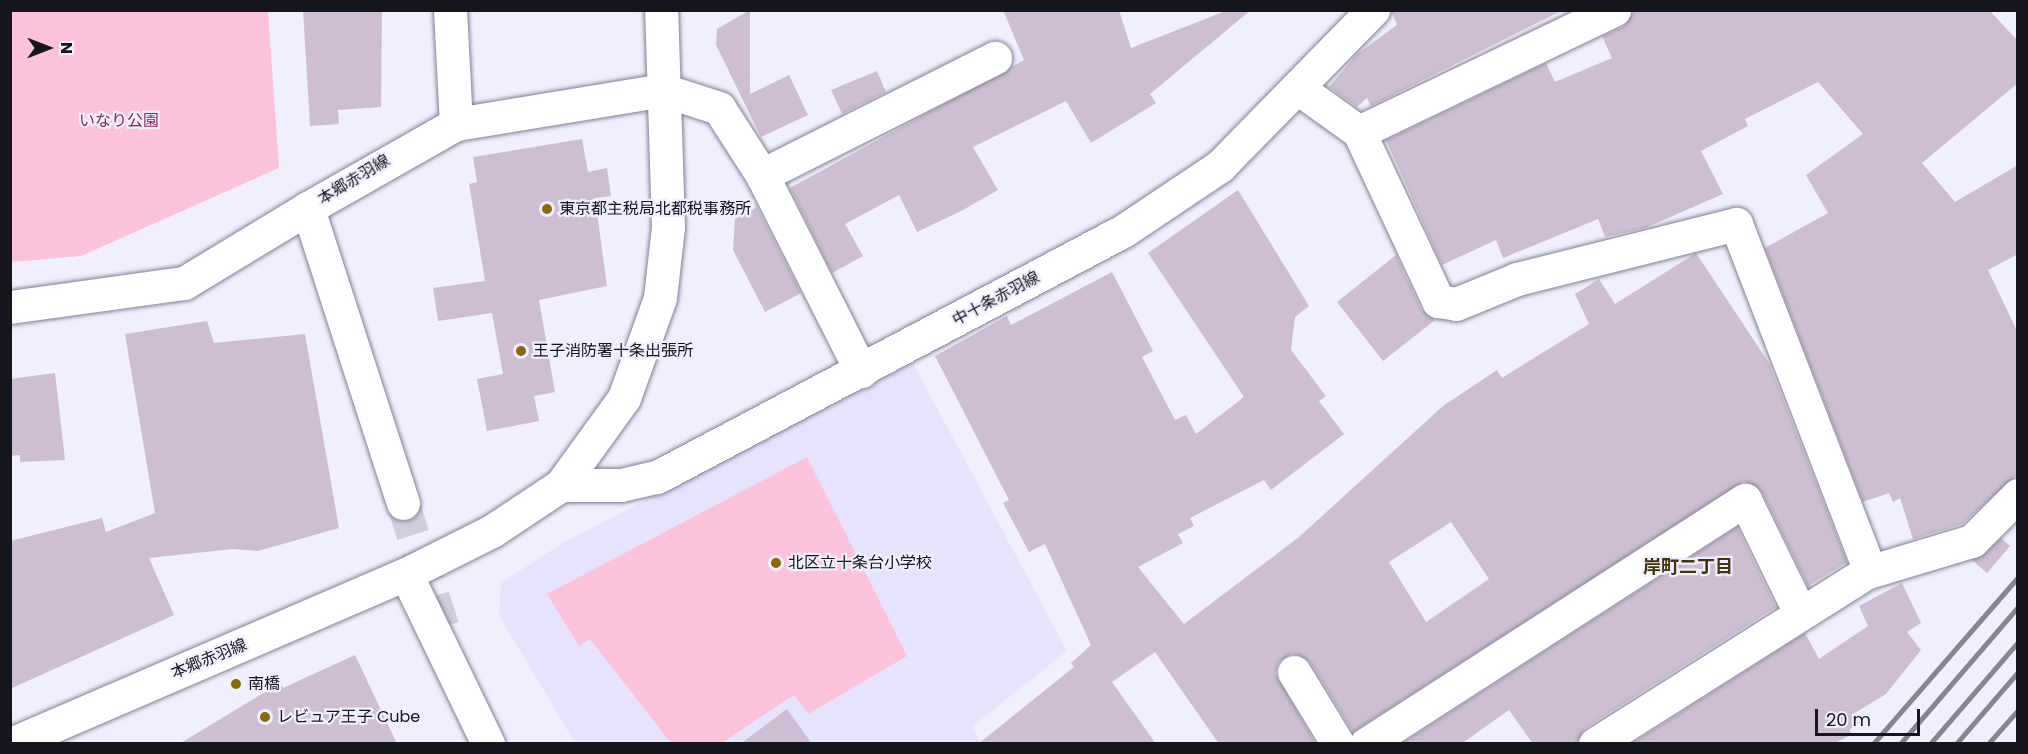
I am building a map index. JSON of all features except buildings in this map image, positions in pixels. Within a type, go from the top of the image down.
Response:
[{"type":"street","points":[[450,10],[456,123]]},
{"type":"street","name":"本郷赤羽線","points":[[11,744],[406,574],[492,531],[561,485],[624,398],[660,298],[668,227],[661,10]]},
{"type":"street","name":"中十条赤羽線","points":[[561,485],[621,485],[657,477],[861,371],[1173,201],[1240,148],[1373,10]]},
{"type":"street","points":[[1359,132],[1614,10]]},
{"type":"street","points":[[762,175],[995,58]]},
{"type":"street","points":[[1299,89],[1359,132],[1438,300],[1456,304],[1517,279],[1736,224],[1870,571]]},
{"type":"street","points":[[663,90],[719,108],[762,175],[861,371]]},
{"type":"street","name":"本郷赤羽線","points":[[403,503],[308,208],[456,123],[663,90]]},
{"type":"street","points":[[10,307],[184,283],[308,208]]},
{"type":"street","points":[[1595,744],[1870,571],[1972,541],[2018,495]]},
{"type":"street","points":[[1366,744],[1745,500],[1800,613]]},
{"type":"street","points":[[406,574],[488,744]]},
{"type":"street","points":[[1294,672],[1338,744]]},
{"type":"shaded area","name":"北区立十条台小学校","points":[[913,363],[1067,651],[973,726],[980,743],[575,743],[499,616],[501,583],[564,542]]},
{"type":"green space","name":"いなり公園","points":[[11,10],[268,11],[279,168],[81,256],[11,262]]},
{"type":"green space","points":[[807,457],[907,656],[808,714],[794,695],[722,743],[671,743],[590,639],[579,646],[547,594]]},
{"type":"tunnel","points":[[403,503],[443,627]]},
{"type":"railway","points":[[1873,744],[2018,577]]},
{"type":"railway","points":[[1900,744],[2018,607]]},
{"type":"railway","points":[[1930,744],[2018,642]]},
{"type":"railway","points":[[1956,744],[2018,672]]},
{"type":"railway","points":[[1988,744],[2018,710]]},
{"type":"place","name":"東京都主税局北都税事務所","points":[[547,209]]},
{"type":"place","name":"王子消防署十条出張所","points":[[521,351]]},
{"type":"place","name":"北区立十条台小学校","points":[[776,563]]},
{"type":"place","name":"南橋","points":[[236,684]]},
{"type":"place","name":"レビュア王子 Cube","points":[[265,717]]},
{"type":"district","name":"岸町二丁目","points":[[1688,567]]}]
